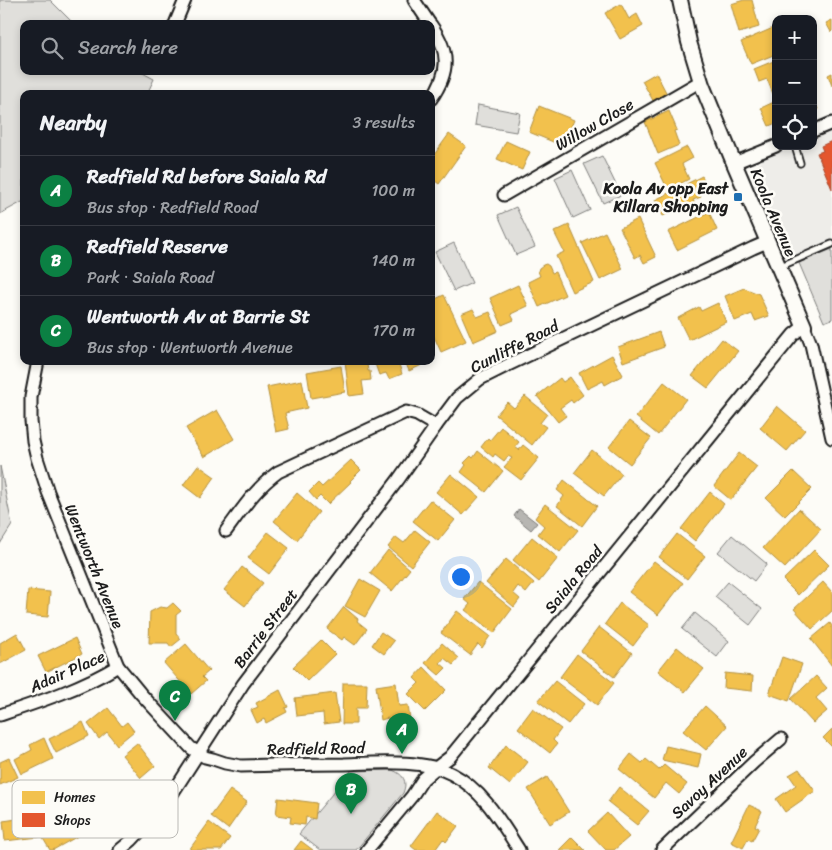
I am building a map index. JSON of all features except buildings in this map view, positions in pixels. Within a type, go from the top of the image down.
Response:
[{"type":"street","points":[[177,20],[185,0]]},
{"type":"street","points":[[414,0],[428,20]]},
{"type":"street","name":"Koola Avenue","points":[[680,0],[688,42],[701,81],[767,242],[804,326],[832,438]]},
{"type":"street","points":[[435,31],[443,45],[446,61],[443,77],[435,94]]},
{"type":"street","name":"Willow Close","points":[[504,195],[701,81]]},
{"type":"street","points":[[817,129],[832,123]]},
{"type":"street","points":[[734,163],[772,148]]},
{"type":"street","name":"Cunliffe Road","points":[[436,426],[457,398],[480,380],[767,242]]},
{"type":"street","name":"Saiala Road","points":[[367,850],[412,796],[423,779],[450,757],[791,338],[804,326]]},
{"type":"street","name":"Wentworth Avenue","points":[[37,365],[31,397],[33,441],[48,492],[118,666],[141,694],[191,748],[198,753]]},
{"type":"street","points":[[226,531],[251,496],[264,482],[278,472],[406,412],[417,415],[436,426]]},
{"type":"street","name":"Barrie Street","points":[[178,785],[243,684],[398,480],[436,426]]},
{"type":"street","name":"Adair Place","points":[[0,715],[42,701],[104,675],[118,666]]},
{"type":"street","name":"Savoy Avenue","points":[[662,850],[780,739]]},
{"type":"street","name":"Redfield Road","points":[[198,753],[225,764],[241,766],[379,763],[437,767],[454,774],[488,803],[519,850]]},
{"type":"street","name":"Barrie Street","points":[[120,850],[134,838]]},
{"type":"lane","points":[[796,150],[800,163]]},
{"type":"lane","points":[[778,267],[832,244]]},
{"type":"shaded area","points":[[0,0],[50,0],[70,20],[20,20],[20,75],[146,75],[154,79],[149,90],[20,90],[20,203],[0,214]]},
{"type":"shaded area","points":[[478,105],[520,113],[516,132],[475,125]]},
{"type":"shaded area","points":[[832,131],[832,241],[785,262],[753,186],[756,169],[764,157],[782,150],[817,150],[817,137]]},
{"type":"shaded area","points":[[602,156],[621,195],[603,203],[584,164]]},
{"type":"shaded area","points":[[572,170],[590,210],[573,218],[555,178]]},
{"type":"shaded area","points":[[516,207],[535,247],[516,255],[498,215]]},
{"type":"shaded area","points":[[454,243],[472,283],[454,291],[435,252]]},
{"type":"shaded area","points":[[832,249],[832,319],[824,322],[799,263]]},
{"type":"shaded area","points":[[0,466],[12,525],[0,544]]},
{"type":"shaded area","points":[[519,509],[537,523],[531,530],[514,516]]},
{"type":"shaded area","points":[[732,535],[767,564],[754,581],[718,552]]},
{"type":"shaded area","points":[[728,582],[762,609],[750,625],[715,597]]},
{"type":"shaded area","points":[[695,613],[729,641],[717,657],[682,629]]},
{"type":"shaded area","points":[[392,770],[404,778],[403,793],[356,850],[320,850],[299,834],[351,771]]},
{"type":"place","name":"Koola Av opp East Killara Shopping","points":[[738,197]]},
{"type":"place","name":"Wentworth Av at Barrie St","points":[[175,721]]},
{"type":"place","name":"Redfield Rd before Saiala Rd","points":[[402,754]]},
{"type":"place","name":"Redfield Reserve","points":[[351,814]]}]
